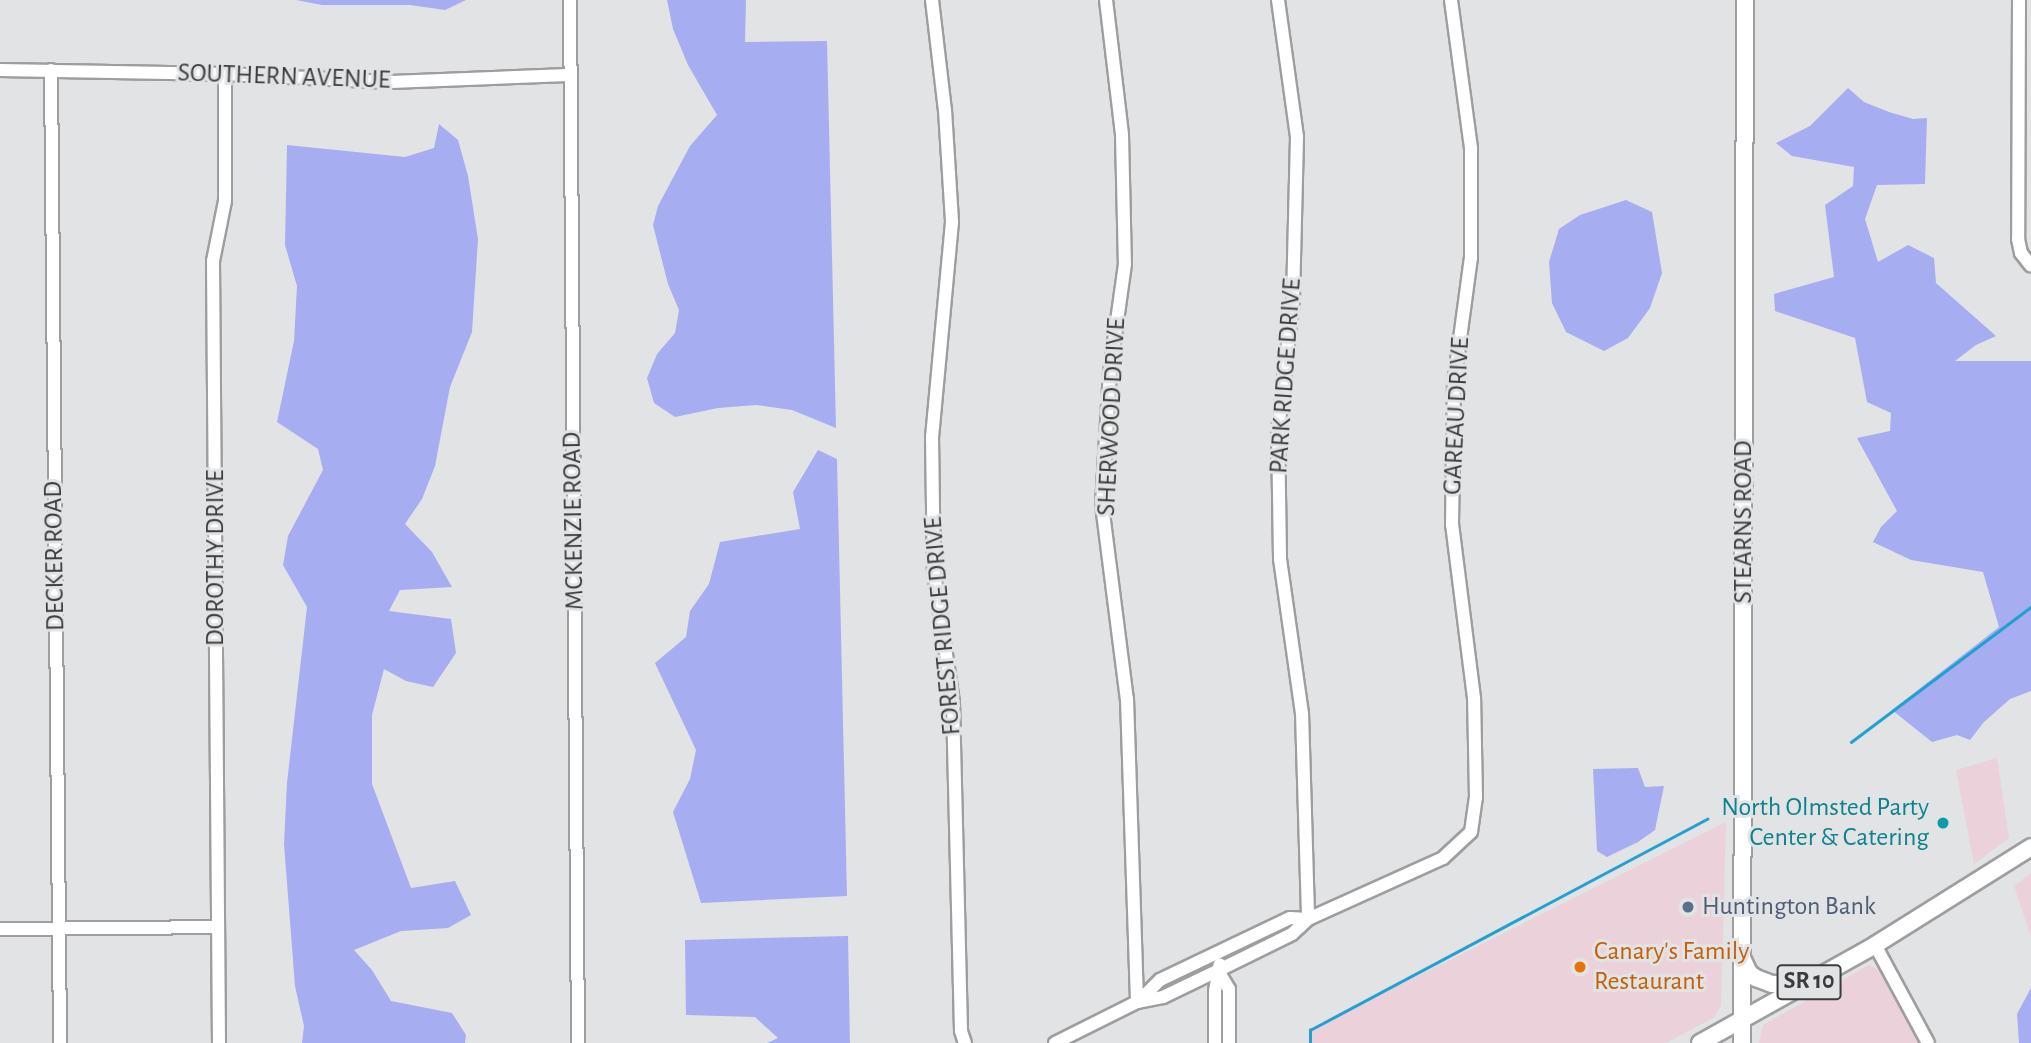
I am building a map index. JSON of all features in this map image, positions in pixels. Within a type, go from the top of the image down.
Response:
[{"type":"main road","name":"STEARNS ROAD","points":[[1742,1043],[1745,0]]},
{"type":"main road","name":"SR 10","points":[[1700,1043],[1875,945],[2031,847]]},
{"type":"main road","points":[[1743,960],[1749,972],[1772,984],[1810,982]]},
{"type":"street","name":"MCKENZIE ROAD","points":[[570,0],[568,75],[578,1043]]},
{"type":"street","name":"FOREST RIDGE DRIVE","points":[[932,0],[945,110],[952,222],[932,436],[934,572],[953,702],[961,1031],[965,1043]]},
{"type":"street","name":"SHERWOOD DRIVE","points":[[1106,0],[1122,135],[1125,264],[1110,371],[1102,505],[1127,699],[1138,1002]]},
{"type":"street","name":"PARK RIDGE DRIVE","points":[[1278,0],[1297,137],[1293,302],[1278,430],[1280,559],[1302,713],[1308,919]]},
{"type":"street","name":"GAREAU DRIVE","points":[[1308,919],[1443,858],[1471,832],[1476,798],[1474,698],[1452,525],[1454,383],[1471,258],[1471,148],[1451,0]]},
{"type":"street","points":[[2019,0],[2018,239],[2021,253],[2031,266]]},
{"type":"street","name":"SOUTHERN AVENUE","points":[[0,70],[225,74],[391,82],[568,75]]},
{"type":"street","name":"DECKER ROAD","points":[[51,70],[60,1043]]},
{"type":"street","name":"DOROTHY DRIVE","points":[[219,1043],[213,261],[225,201],[225,74]]},
{"type":"street","points":[[1138,1002],[1160,980],[1290,918],[1308,919]]},
{"type":"street","points":[[1055,1043],[1138,1002],[1163,997],[1220,972],[1292,934],[1308,919]]},
{"type":"street","points":[[0,929],[218,927]]},
{"type":"street","points":[[1875,945],[1928,1043]]},
{"type":"street","points":[[1214,1043],[1219,952]]},
{"type":"street","points":[[1220,972],[1229,989],[1229,1043]]},
{"type":"shaded area","points":[[296,0],[466,0],[445,10],[410,5],[322,5]]},
{"type":"shaded area","points":[[667,0],[746,0],[745,42],[827,41],[836,428],[792,410],[756,405],[718,408],[675,417],[654,403],[647,378],[657,354],[675,333],[679,310],[668,284],[653,225],[658,206],[690,146],[717,115],[688,65],[673,29]]},
{"type":"shaded area","points":[[1848,88],[1864,102],[1889,112],[1913,119],[1927,118],[1925,184],[1877,185],[1865,219],[1878,262],[1908,245],[1934,258],[1936,283],[1996,336],[1976,345],[1955,361],[2031,361],[2031,691],[2010,699],[1984,722],[1970,740],[1957,735],[1932,742],[1892,710],[1999,627],[1983,572],[1911,560],[1873,542],[1881,527],[1897,511],[1857,438],[1890,431],[1891,413],[1867,402],[1855,338],[1775,311],[1774,294],[1834,277],[1825,205],[1853,186],[1854,167],[1792,156],[1776,143],[1810,126]]},
{"type":"shaded area","points":[[439,124],[458,140],[468,176],[478,239],[472,332],[450,387],[435,466],[422,499],[405,524],[432,552],[452,587],[400,590],[389,611],[451,619],[456,653],[433,687],[406,681],[384,669],[372,715],[372,784],[411,888],[455,881],[471,915],[448,928],[401,931],[354,950],[372,970],[391,1001],[452,1013],[466,1035],[465,1043],[302,1043],[304,1026],[295,986],[284,844],[287,783],[307,607],[283,565],[288,536],[323,470],[318,449],[277,422],[294,341],[297,286],[285,245],[287,145],[405,157],[434,148]]},
{"type":"shaded area","points":[[1626,200],[1652,212],[1662,273],[1650,308],[1628,338],[1604,351],[1566,332],[1552,303],[1549,262],[1559,229],[1580,215]]},
{"type":"shaded area","points":[[818,450],[837,459],[847,896],[701,903],[673,812],[690,779],[696,750],[655,663],[686,637],[690,611],[709,584],[720,542],[800,529],[793,492]]},
{"type":"shaded area","points":[[1997,758],[2009,838],[1974,864],[1956,770]]},
{"type":"shaded area","points":[[1638,768],[1645,787],[1664,786],[1655,830],[1638,842],[1607,857],[1597,851],[1593,769]]},
{"type":"shaded area","points":[[1726,822],[1721,1006],[1713,1018],[1666,1043],[1310,1043],[1310,1030]]},
{"type":"shaded area","points":[[2031,873],[2031,937],[2014,886]]},
{"type":"shaded area","points":[[848,936],[850,1043],[767,1043],[778,1038],[755,1017],[686,1015],[685,940]]},
{"type":"shaded area","points":[[1869,965],[1880,971],[1918,1043],[1759,1043],[1763,1025]]},
{"type":"shaded area","points":[[2031,988],[2031,1043],[2019,1043],[2017,1014]]},
{"type":"waterway","points":[[1851,742],[2031,607]]},
{"type":"waterway","points":[[1310,1043],[1310,1030],[1707,819]]},
{"type":"place","name":"North Olmsted Party Center & Catering","points":[[1943,823]]},
{"type":"place","name":"Huntington Bank","points":[[1688,907]]},
{"type":"place","name":"Canary's Family Restaurant","points":[[1580,967]]}]
